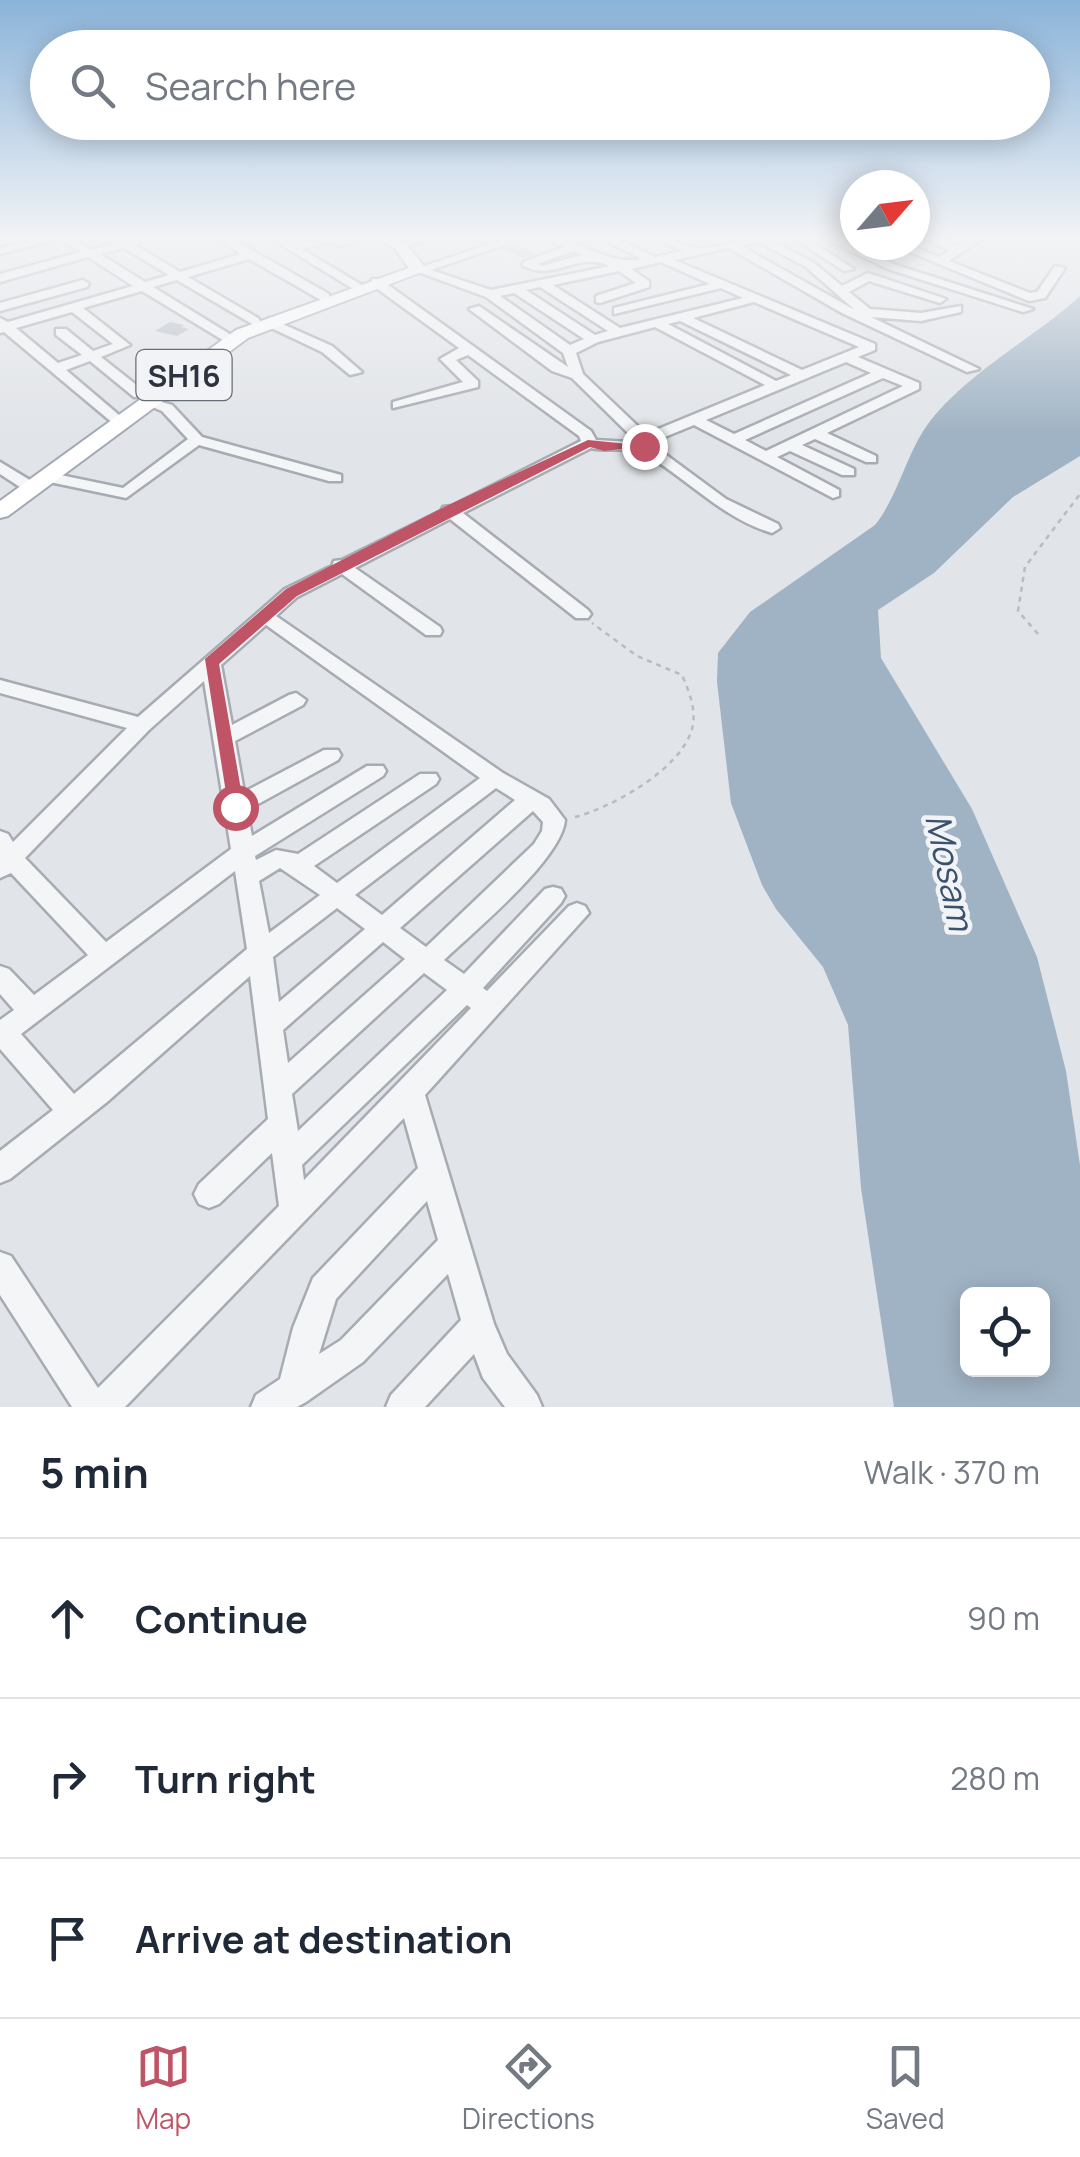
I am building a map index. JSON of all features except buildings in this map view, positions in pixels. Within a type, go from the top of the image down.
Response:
[{"type":"main road","name":"SH16","points":[[0,511],[114,418],[226,339],[313,302]]},
{"type":"main road","name":"SH16","points":[[262,321],[322,302]]},
{"type":"main road","name":"SH16","points":[[0,494],[32,482],[114,418]]},
{"type":"street","points":[[2,326],[92,302]]},
{"type":"street","points":[[166,302],[226,339]]},
{"type":"street","points":[[227,302],[326,349],[355,372]]},
{"type":"street","points":[[402,302],[586,434],[588,443]]},
{"type":"street","points":[[501,302],[569,351],[576,375]]},
{"type":"street","points":[[536,302],[592,339]]},
{"type":"street","points":[[571,302],[619,332]]},
{"type":"street","points":[[604,302],[778,388]]},
{"type":"street","points":[[618,311],[654,302]]},
{"type":"street","points":[[569,351],[592,339],[742,302]]},
{"type":"street","points":[[104,956],[4,856],[142,724],[292,592],[588,443],[604,448],[639,442],[870,347],[765,302]]},
{"type":"street","points":[[842,302],[972,369]]},
{"type":"street","points":[[854,302],[866,314],[921,318],[957,309]]},
{"type":"street","points":[[1012,302],[1027,306],[1016,302]]},
{"type":"street","points":[[54,369],[123,344],[74,307]]},
{"type":"street","points":[[476,310],[557,368],[576,375],[639,442],[720,502],[772,528]]},
{"type":"street","points":[[681,317],[804,376]]},
{"type":"street","points":[[2,326],[114,418]]},
{"type":"street","points":[[61,332],[144,397],[167,408],[197,440],[335,478]]},
{"type":"street","points":[[398,405],[473,384],[446,359],[469,349]]},
{"type":"street","points":[[765,457],[914,386],[847,357]]},
{"type":"street","points":[[734,440],[884,372]]},
{"type":"street","points":[[696,420],[832,493]]},
{"type":"street","points":[[814,434],[871,459]]},
{"type":"street","points":[[0,467],[32,482],[126,493],[197,440]]},
{"type":"street","points":[[790,445],[848,472]]},
{"type":"street","points":[[449,510],[582,614]]},
{"type":"street","points":[[340,565],[432,631]]},
{"type":"street","points":[[265,616],[531,800],[554,820],[553,832],[542,850],[278,1089]]},
{"type":"street","points":[[211,662],[260,953],[294,1211]]},
{"type":"street","points":[[0,686],[142,724]]},
{"type":"street","points":[[224,738],[296,700]]},
{"type":"street","points":[[235,807],[330,755]]},
{"type":"street","points":[[72,1112],[1,1034],[244,852],[375,771]]},
{"type":"street","points":[[297,866],[428,778]]},
{"type":"street","points":[[0,1169],[260,953],[495,778]]},
{"type":"street","points":[[270,1026],[531,800]]},
{"type":"street","points":[[247,878],[276,859],[288,859],[489,1008]]},
{"type":"street","points":[[102,1407],[489,1008],[565,905],[465,990],[288,1160]]},
{"type":"street","points":[[0,977],[31,1010]]},
{"type":"street","points":[[410,1092],[478,1325],[513,1402]]},
{"type":"street","points":[[209,1194],[282,1124]]},
{"type":"street","points":[[281,1398],[324,1289],[434,1173]]},
{"type":"street","points":[[281,1398],[352,1352],[454,1246]]},
{"type":"street","points":[[0,1267],[90,1407]]},
{"type":"street","points":[[403,1407],[478,1325]]},
{"type":"path","points":[[1038,634],[1018,611],[1025,568],[1080,494]]},
{"type":"path","points":[[554,820],[589,815],[611,805],[662,768],[692,731],[693,715],[682,675],[638,656],[582,614]]},
{"type":"water","name":"Mosam","points":[[1073,302],[1080,302],[1080,456],[1013,497],[934,573],[878,610],[881,658],[972,809],[1037,957],[1066,1071],[1080,1165],[1080,1407],[894,1407],[861,1188],[848,1025],[823,967],[776,909],[762,885],[731,803],[717,682],[718,653],[750,612],[875,525],[917,441],[951,398]]},
{"type":"route","points":[[235,807],[211,662],[292,592],[449,510],[588,443],[604,448],[644,446]]}]
